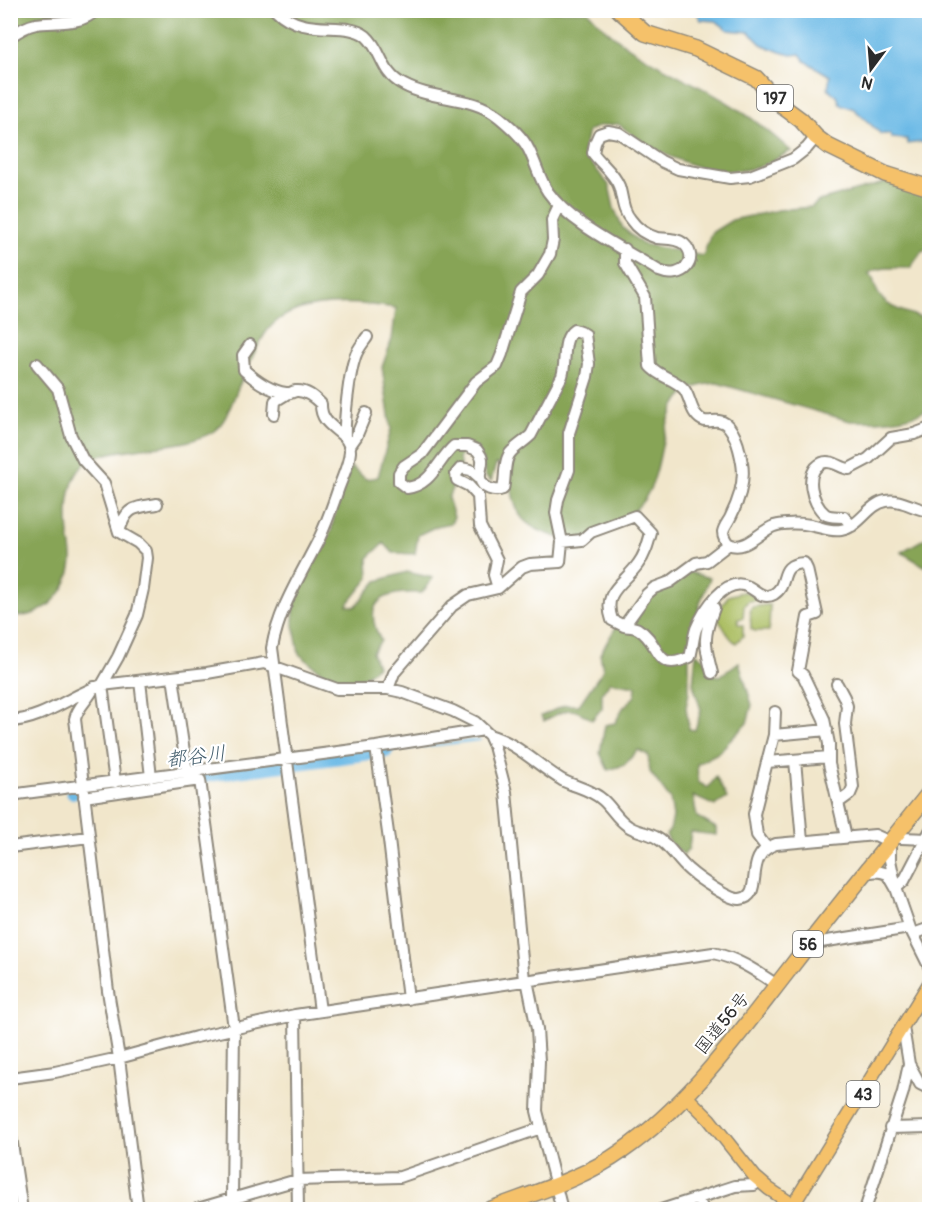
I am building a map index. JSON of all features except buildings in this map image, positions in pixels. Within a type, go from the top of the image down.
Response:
[{"type":"highway","name":"197","points":[[619,10],[645,33],[696,49],[756,78],[782,106],[801,120],[816,137],[828,146],[885,174],[930,188]]},
{"type":"highway","name":"国道56号","points":[[489,1209],[556,1185],[621,1153],[648,1132],[686,1096],[723,1054],[930,792]]},
{"type":"main road","name":"43","points":[[795,1208],[930,982]]},
{"type":"main road","points":[[686,1096],[709,1119],[759,1180],[795,1208]]},
{"type":"street","points":[[10,37],[25,27],[35,24],[78,21],[92,15],[96,10]]},
{"type":"street","points":[[276,10],[286,18],[305,26],[358,31],[375,46],[385,68],[393,78],[404,85],[418,91],[483,107],[498,116],[529,149],[548,191],[559,205],[576,220],[669,275],[680,273],[688,266],[690,255],[686,246],[678,240],[645,233],[626,215],[618,185],[594,153],[594,143],[599,134],[609,131],[619,133],[661,161],[678,169],[730,178],[750,177],[793,159],[816,137]]},
{"type":"street","points":[[479,477],[482,459],[477,450],[467,446],[454,446],[429,479],[417,487],[407,488],[399,482],[399,473],[404,466],[422,454],[476,382],[496,366],[502,354],[521,292],[537,275],[550,254],[553,240],[552,220],[559,205]]},
{"type":"street","points":[[625,249],[625,263],[645,297],[651,366],[655,372],[685,390],[693,411],[701,419],[708,422],[719,421],[727,425],[740,453],[743,472],[740,493],[723,532],[729,544],[738,545],[749,542],[770,528],[780,525],[810,525],[833,531],[844,530],[852,526],[877,504],[885,501],[895,501],[930,511]]},
{"type":"street","points":[[388,689],[394,673],[452,606],[468,595],[498,588],[522,567],[530,564],[560,562],[562,542],[556,513],[568,470],[569,433],[589,364],[585,334],[581,331],[574,330],[568,334],[566,366],[562,376],[531,435],[524,443],[511,451],[507,458],[503,489],[497,491],[488,488],[471,470],[460,468],[456,474],[457,480],[470,486],[477,496],[480,526],[498,560],[494,575],[498,588]]},
{"type":"street","points":[[320,1011],[272,648],[275,630],[287,599],[320,538],[347,465],[350,453],[345,426],[355,356],[367,337]]},
{"type":"street","points":[[250,345],[243,355],[244,370],[268,387],[288,393]]},
{"type":"street","points":[[37,364],[58,389],[71,436],[83,460],[104,483],[119,532],[138,543],[146,551],[147,558],[137,615],[118,657],[76,713],[75,719],[108,991],[138,1209]]},
{"type":"street","points":[[274,414],[274,401],[288,393],[297,391],[311,394],[321,404],[320,413],[325,421],[347,442]]},
{"type":"street","points":[[347,442],[356,437],[366,413]]},
{"type":"street","points":[[852,526],[844,517],[829,516],[824,513],[815,501],[811,488],[816,468],[822,463],[829,462],[849,470],[868,459],[891,438],[914,434],[930,428]]},
{"type":"street","points":[[119,532],[123,517],[133,508],[157,504]]},
{"type":"street","points":[[562,542],[582,540],[591,532],[635,516],[651,533],[647,549],[639,564],[608,602],[612,620],[624,626],[638,628],[660,658],[670,663],[690,657],[696,628],[716,594],[740,584],[760,595],[770,596],[778,590],[789,567],[804,563],[817,614],[808,616],[798,671],[803,675],[824,719],[829,764],[846,837]]},
{"type":"street","points":[[624,626],[654,588],[670,582],[696,563],[707,561],[729,544]]},
{"type":"street","points":[[712,673],[705,642],[708,624],[720,598],[726,591],[740,584]]},
{"type":"street","points":[[10,721],[35,716],[98,686],[264,663],[337,689],[388,689],[453,711],[475,722],[486,732],[494,746],[506,792],[525,980],[537,1029],[539,1061],[537,1111],[562,1209]]},
{"type":"street","points":[[173,677],[187,772]]},
{"type":"street","points":[[140,681],[151,777]]},
{"type":"street","points":[[837,684],[847,706],[844,724],[853,787],[849,794],[839,802]]},
{"type":"street","points":[[98,686],[115,782]]},
{"type":"street","points":[[766,847],[758,835],[754,814],[774,735],[776,712]]},
{"type":"street","points":[[774,735],[826,729]]},
{"type":"street","points":[[10,795],[84,791],[200,776],[376,751],[486,732],[528,754],[562,780],[592,792],[630,828],[656,837],[689,871],[726,896],[738,899],[752,892],[755,863],[766,847],[802,841],[875,835],[893,839],[928,836]]},
{"type":"street","points":[[376,751],[408,999]]},
{"type":"street","points":[[767,762],[830,757]]},
{"type":"street","points":[[795,760],[802,841]]},
{"type":"street","points":[[84,791],[115,782],[187,772],[200,776]]},
{"type":"street","points":[[200,776],[234,1028],[232,1198]]},
{"type":"street","points":[[896,888],[904,881],[928,836]]},
{"type":"street","points":[[10,847],[89,837]]},
{"type":"street","points":[[893,839],[890,860],[896,888],[911,931],[930,968]]},
{"type":"street","points":[[865,874],[880,871],[888,874],[896,888]]},
{"type":"street","points":[[808,944],[930,928]]},
{"type":"street","points":[[10,1078],[55,1072],[119,1058],[234,1028],[295,1015],[712,953],[730,957],[748,965],[777,985]]},
{"type":"street","points":[[295,1015],[298,1209]]},
{"type":"street","points":[[903,1027],[909,1064],[920,1084],[930,1089]]},
{"type":"street","points":[[865,1209],[903,1092],[909,1064]]},
{"type":"street","points":[[890,1128],[930,1127]]},
{"type":"street","points":[[194,1209],[297,1180],[400,1177],[541,1128]]},
{"type":"street","points":[[10,1130],[22,1209]]},
{"type":"street","points":[[661,1209],[735,1186],[754,1185],[759,1180]]},
{"type":"street","points":[[698,1198],[703,1209]]},
{"type":"green space","points":[[10,11],[588,11],[602,26],[634,51],[734,106],[791,151],[758,167],[721,170],[684,162],[666,154],[618,124],[599,126],[588,131],[583,153],[609,185],[614,208],[623,228],[642,244],[703,256],[711,233],[732,220],[778,210],[811,207],[819,201],[887,182],[929,195],[929,251],[923,250],[910,268],[883,269],[868,274],[873,278],[880,297],[887,303],[894,308],[929,320],[929,408],[902,418],[850,421],[717,383],[695,388],[681,397],[672,412],[653,482],[642,503],[610,529],[597,536],[575,540],[560,538],[532,527],[518,512],[506,464],[496,464],[491,481],[485,476],[482,459],[467,446],[459,459],[461,468],[448,498],[454,517],[451,523],[437,526],[418,535],[415,554],[393,553],[384,543],[368,558],[369,578],[347,605],[355,607],[377,581],[407,572],[433,578],[422,593],[397,594],[387,596],[380,601],[375,607],[373,616],[381,641],[372,652],[377,666],[366,676],[356,681],[346,682],[328,676],[299,654],[293,621],[295,596],[331,532],[338,499],[351,467],[366,479],[378,477],[391,429],[382,367],[392,339],[396,308],[345,303],[309,307],[278,320],[267,331],[251,359],[226,417],[214,431],[182,443],[105,454],[90,460],[80,469],[73,484],[68,510],[72,559],[70,574],[59,594],[43,609],[23,616],[11,616]]},
{"type":"green space","points":[[929,536],[929,569],[901,552]]},
{"type":"green space","points":[[686,571],[710,578],[700,603],[689,656],[689,692],[686,707],[689,729],[695,730],[701,710],[693,684],[696,653],[705,659],[709,674],[720,676],[739,662],[752,705],[747,723],[718,753],[697,764],[698,782],[708,788],[716,777],[727,798],[715,806],[693,796],[697,817],[716,828],[716,835],[691,832],[689,848],[684,855],[670,843],[666,835],[670,830],[673,817],[670,799],[650,772],[648,755],[638,750],[624,765],[608,770],[600,753],[605,725],[615,723],[623,708],[635,696],[636,686],[610,682],[602,693],[602,708],[592,720],[573,710],[563,711],[544,721],[541,716],[565,705],[579,705],[603,670],[600,654],[616,627],[646,599]]},
{"type":"green space","points":[[747,592],[760,600],[748,601],[744,606],[743,618],[738,619],[738,624],[743,625],[743,636],[736,643],[715,617],[728,596]]},
{"type":"green space","points":[[770,605],[769,631],[751,629],[750,610],[752,607]]},
{"type":"water","points":[[911,10],[929,20],[929,146],[922,142],[907,144],[907,139],[891,138],[890,134],[881,134],[854,109],[840,104],[837,96],[828,89],[830,76],[805,61],[800,54],[780,52],[761,44],[749,32],[728,30],[716,21],[701,20],[696,11]]},
{"type":"waterway","points":[[386,751],[480,740]]},
{"type":"waterway","name":"都谷川","points":[[186,778],[386,751]]},
{"type":"waterway","name":"都谷川","points":[[73,792],[152,782]]}]
